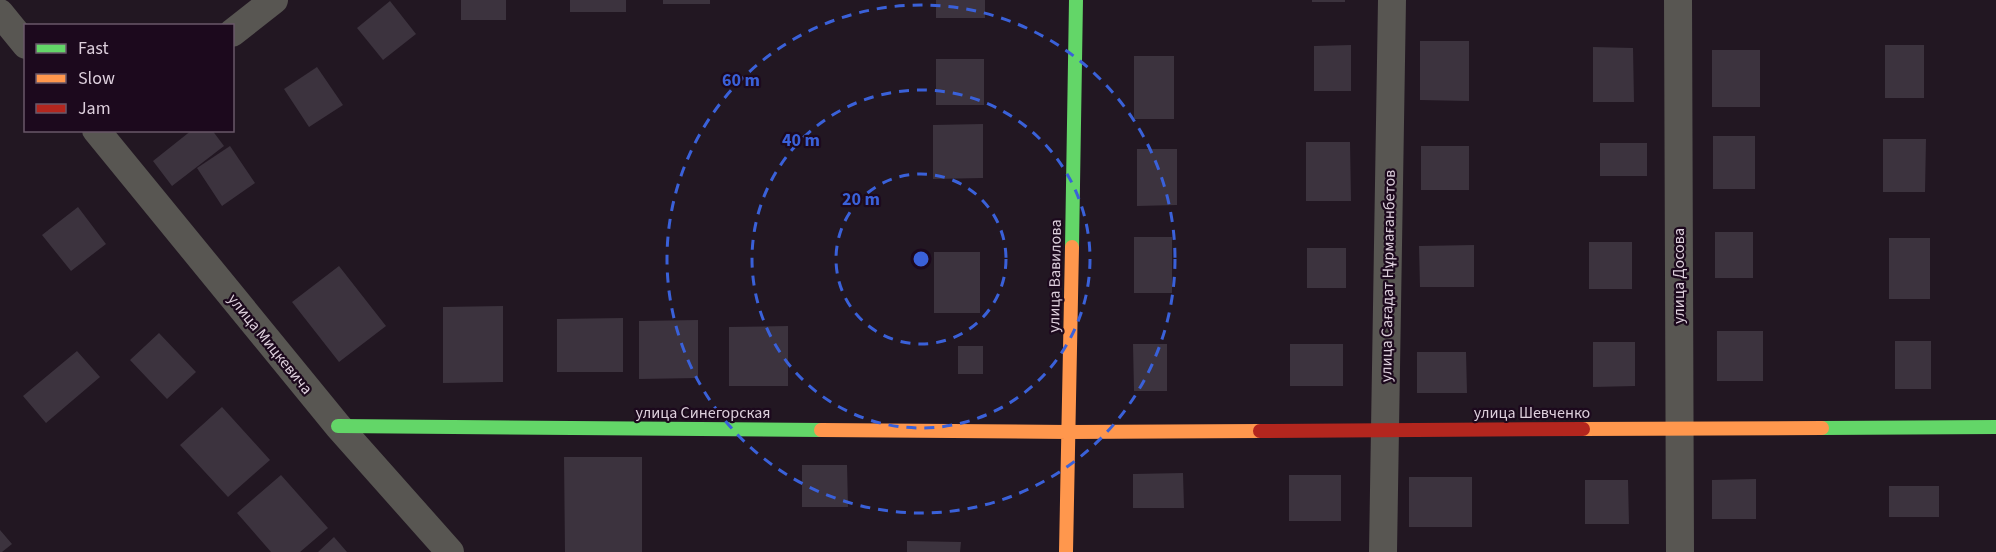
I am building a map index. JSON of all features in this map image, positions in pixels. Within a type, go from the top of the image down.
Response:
[{"type":"street","points":[[234,31],[274,0]]},
{"type":"street","name":"улица Вавилова","points":[[1066,552],[1076,0]]},
{"type":"street","name":"улица Сағадат Нұрмағанбетов","points":[[1383,552],[1392,0]]},
{"type":"street","name":"улица Досова","points":[[1678,0],[1680,552]]},
{"type":"street","points":[[0,13],[24,43]]},
{"type":"street","name":"улица Мицкевича","points":[[102,133],[338,426],[450,552]]},
{"type":"street","name":"улица Синегорская","points":[[338,426],[1068,432]]},
{"type":"street","name":"улица Шевченко","points":[[1068,432],[1996,427]]},
{"type":"building","points":[[461,0],[506,0],[506,20],[461,20]]},
{"type":"building","points":[[570,0],[626,0],[626,12],[570,12]]},
{"type":"building","points":[[663,0],[710,0],[710,4],[663,4]]},
{"type":"building","points":[[936,0],[985,0],[985,18],[936,18]]},
{"type":"building","points":[[1312,0],[1345,0],[1345,2],[1312,2]]},
{"type":"building","points":[[390,1],[416,34],[383,60],[357,28]]},
{"type":"building","points":[[1420,41],[1469,41],[1469,101],[1420,100]]},
{"type":"building","points":[[1351,45],[1351,91],[1314,91],[1314,46]]},
{"type":"building","points":[[1885,45],[1924,45],[1924,98],[1885,98]]},
{"type":"building","points":[[1593,47],[1633,48],[1634,102],[1593,102]]},
{"type":"building","points":[[1712,50],[1760,50],[1760,107],[1712,107]]},
{"type":"building","points":[[1134,56],[1174,56],[1174,119],[1134,119]]},
{"type":"building","points":[[936,59],[984,59],[984,105],[936,105]]},
{"type":"building","points":[[317,67],[343,105],[309,127],[284,89]]},
{"type":"building","points":[[983,124],[983,178],[933,179],[933,125]]},
{"type":"building","points":[[189,132],[214,132],[224,146],[172,186],[153,161]]},
{"type":"building","points":[[1713,136],[1755,136],[1755,189],[1713,189]]},
{"type":"building","points":[[1883,139],[1926,139],[1925,192],[1883,192]]},
{"type":"building","points":[[1306,142],[1350,142],[1351,201],[1306,201]]},
{"type":"building","points":[[1600,143],[1647,143],[1647,176],[1600,176]]},
{"type":"building","points":[[230,146],[255,183],[222,206],[197,168]]},
{"type":"building","points":[[1421,146],[1469,146],[1469,190],[1421,190]]},
{"type":"building","points":[[1137,149],[1177,149],[1177,205],[1137,206]]},
{"type":"building","points":[[78,207],[106,244],[71,271],[42,235]]},
{"type":"building","points":[[1715,232],[1753,232],[1753,278],[1715,278]]},
{"type":"building","points":[[1134,237],[1172,237],[1172,293],[1134,293]]},
{"type":"building","points":[[1889,238],[1930,238],[1930,299],[1889,299]]},
{"type":"building","points":[[1589,242],[1632,242],[1632,289],[1589,289]]},
{"type":"building","points":[[1474,245],[1474,287],[1420,287],[1419,246]]},
{"type":"building","points":[[1307,248],[1346,248],[1346,288],[1307,288]]},
{"type":"building","points":[[934,252],[980,252],[980,313],[934,313]]},
{"type":"building","points":[[339,266],[386,326],[339,362],[292,302]]},
{"type":"building","points":[[503,306],[503,382],[443,383],[443,307]]},
{"type":"building","points":[[623,318],[623,372],[557,372],[557,319]]},
{"type":"building","points":[[698,320],[698,378],[639,379],[639,321]]},
{"type":"building","points":[[788,326],[788,386],[729,386],[729,327]]},
{"type":"building","points":[[1717,331],[1763,331],[1763,381],[1717,381]]},
{"type":"building","points":[[159,333],[196,372],[167,399],[130,360]]},
{"type":"building","points":[[1895,341],[1931,341],[1931,389],[1895,389]]},
{"type":"building","points":[[1593,342],[1635,342],[1635,386],[1593,387]]},
{"type":"building","points":[[1133,344],[1167,344],[1167,391],[1134,391]]},
{"type":"building","points":[[1290,344],[1343,344],[1343,386],[1290,386]]},
{"type":"building","points":[[958,346],[983,346],[983,374],[958,374]]},
{"type":"building","points":[[77,351],[100,377],[46,423],[23,396]]},
{"type":"building","points":[[1417,352],[1466,352],[1467,393],[1417,393]]},
{"type":"building","points":[[222,407],[270,460],[228,497],[180,445]]},
{"type":"building","points":[[564,457],[642,457],[642,552],[565,552]]},
{"type":"building","points":[[802,465],[847,465],[848,507],[802,507]]},
{"type":"building","points":[[1183,473],[1184,508],[1133,508],[1133,474]]},
{"type":"building","points":[[281,475],[328,528],[300,552],[271,552],[237,513]]},
{"type":"building","points":[[1289,475],[1341,475],[1341,521],[1289,521]]},
{"type":"building","points":[[1409,477],[1472,477],[1472,527],[1409,527]]},
{"type":"building","points":[[1756,479],[1756,519],[1712,519],[1712,480]]},
{"type":"building","points":[[1585,480],[1628,480],[1629,524],[1585,524]]},
{"type":"building","points":[[1889,486],[1939,486],[1939,517],[1889,517]]},
{"type":"building","points":[[0,530],[12,544],[2,552],[0,552]]},
{"type":"building","points":[[334,537],[347,552],[318,552]]},
{"type":"building","points":[[907,541],[961,542],[960,552],[907,552]]},
{"type":"traffic: fast","points":[[1072,247],[1076,0]]},
{"type":"traffic: fast","points":[[338,426],[821,430]]},
{"type":"traffic: fast","points":[[1822,428],[1996,427]]},
{"type":"traffic: slow","points":[[1066,552],[1072,247]]},
{"type":"traffic: slow","points":[[1583,429],[1822,428]]},
{"type":"traffic: slow","points":[[821,430],[1260,431]]},
{"type":"traffic: jam","points":[[1260,431],[1583,429]]}]
